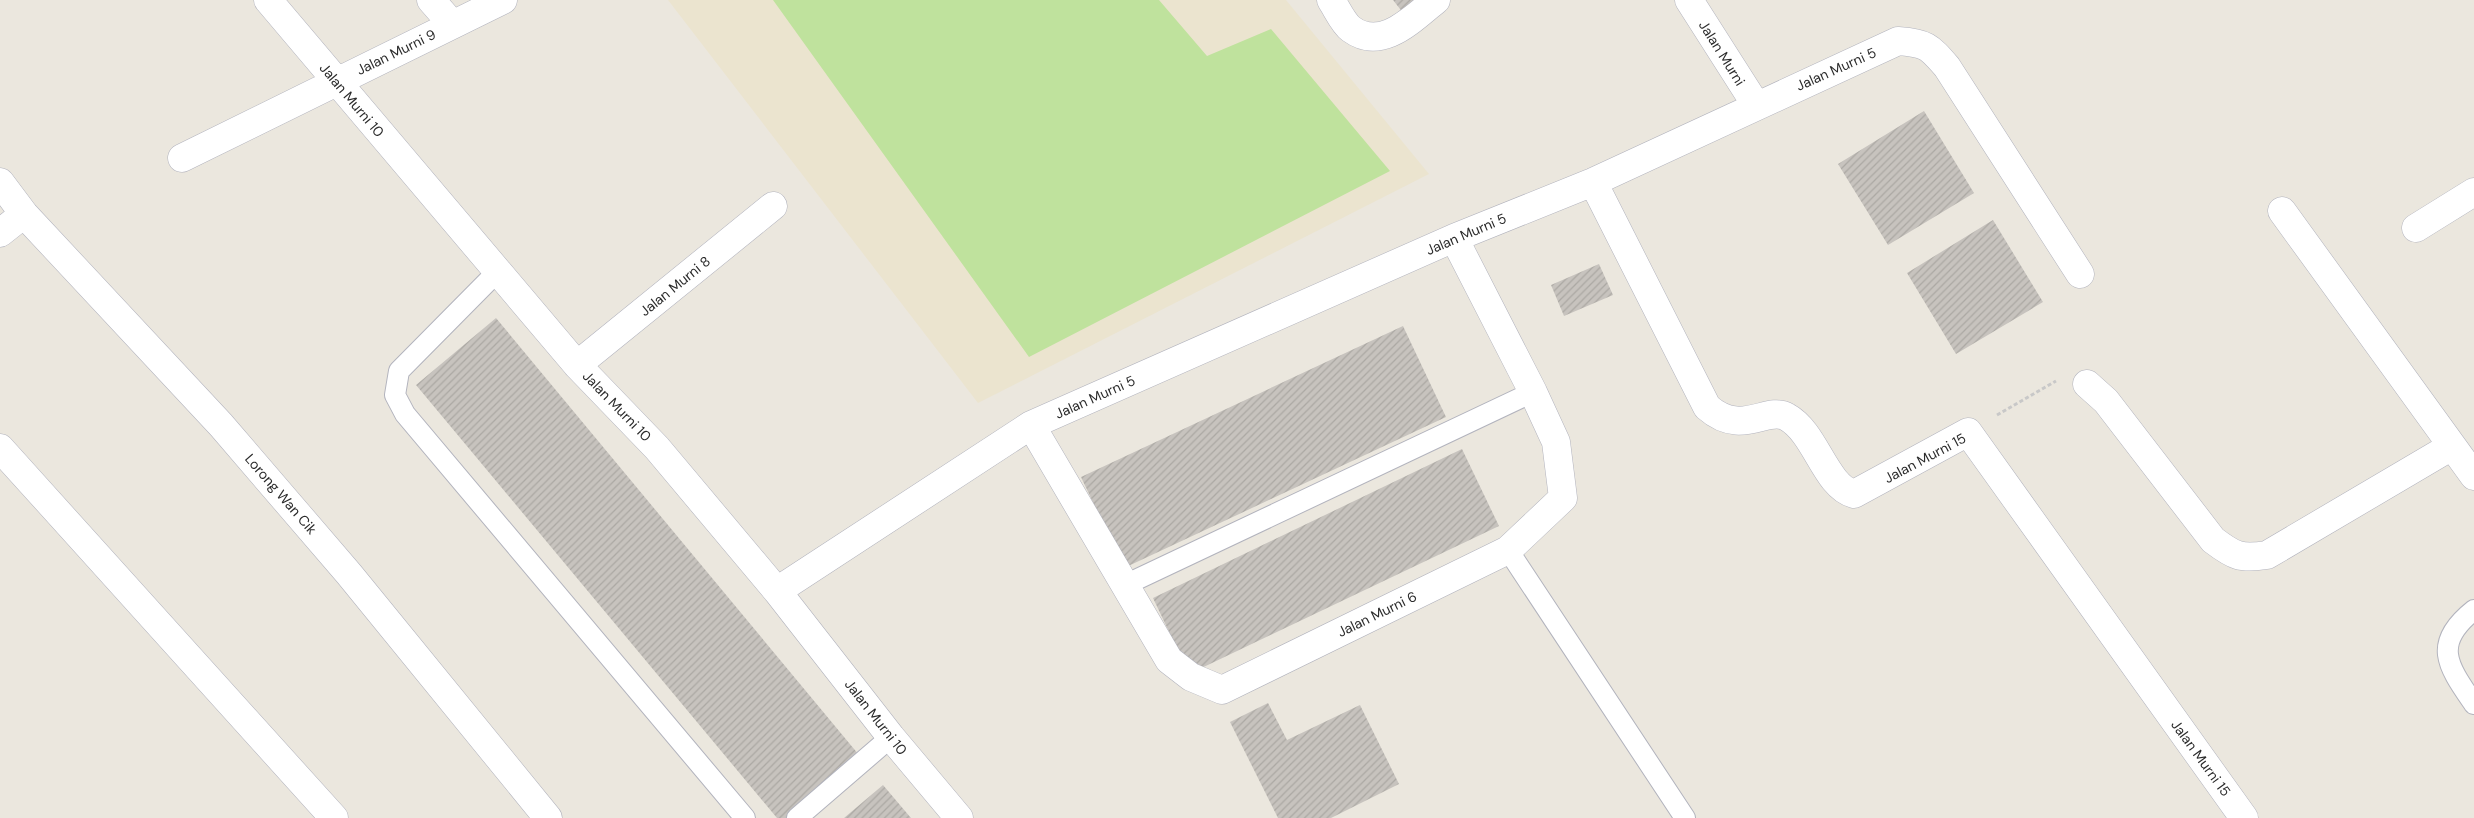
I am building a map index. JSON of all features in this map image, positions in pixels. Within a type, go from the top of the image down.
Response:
[{"type":"street","name":"Jalan Murni 10","points":[[268,0],[577,366],[657,448],[778,591],[891,737],[959,818]]},
{"type":"street","points":[[431,0],[452,24]]},
{"type":"street","name":"Jalan Murni 9","points":[[182,158],[503,0]]},
{"type":"street","points":[[1331,0],[1350,28],[1365,36],[1386,36],[1396,32],[1436,0]]},
{"type":"street","name":"Jalan Murni","points":[[1689,0],[1756,106]]},
{"type":"street","name":"Jalan Murni 5","points":[[778,591],[1032,425],[1454,238],[1593,182],[1898,41],[1915,42],[1930,48],[1947,67],[2080,274]]},
{"type":"street","name":"Lorong Wan Cik","points":[[0,182],[24,214],[221,425],[350,574],[548,818]]},
{"type":"street","name":"Jalan Murni 15","points":[[1593,182],[1707,407],[1718,417],[1746,421],[1778,414],[1786,416],[1804,430],[1841,489],[1854,494],[1968,432],[2244,818]]},
{"type":"street","points":[[2416,228],[2474,192]]},
{"type":"street","name":"Jalan Murni 8","points":[[577,366],[773,206]]},
{"type":"street","points":[[2282,211],[2474,476]]},
{"type":"street","points":[[0,233],[24,214]]},
{"type":"street","name":"Jalan Murni 6","points":[[1032,425],[1169,660],[1191,676],[1222,690],[1508,550],[1563,498],[1556,442],[1533,392],[1454,238]]},
{"type":"street","points":[[2088,384],[2106,402],[2213,540],[2232,555],[2247,558],[2267,556],[2452,446]]},
{"type":"street","points":[[0,448],[334,818]]},
{"type":"lane","points":[[497,272],[399,371],[395,395],[405,414],[745,818]]},
{"type":"lane","points":[[1125,585],[1533,392]]},
{"type":"lane","points":[[1508,550],[1685,818]]},
{"type":"lane","points":[[2474,610],[2454,628],[2446,650],[2454,675],[2474,704]]},
{"type":"lane","points":[[796,818],[891,737]]},
{"type":"path","points":[[1968,432],[2052,382],[2072,376],[2088,384]]},
{"type":"shaded area","points":[[668,0],[1286,0],[1429,174],[978,403]]},
{"type":"green space","points":[[773,0],[1159,0],[1207,56],[1271,29],[1390,171],[1029,357]]},
{"type":"building","points":[[1393,0],[1431,0],[1407,18]]},
{"type":"building","points":[[1924,111],[1974,193],[1888,245],[1838,164]]},
{"type":"building","points":[[1993,220],[2043,302],[1956,354],[1907,273]]},
{"type":"building","points":[[1599,264],[1613,295],[1564,316],[1551,285]]},
{"type":"building","points":[[496,318],[864,761],[796,818],[777,818],[416,385]]},
{"type":"building","points":[[1403,326],[1446,417],[1124,568],[1081,477]]},
{"type":"building","points":[[1462,449],[1499,526],[1189,674],[1153,598]]},
{"type":"building","points":[[1268,703],[1287,740],[1360,705],[1399,784],[1331,818],[1278,818],[1230,722]]},
{"type":"building","points":[[883,785],[911,818],[844,818]]}]
